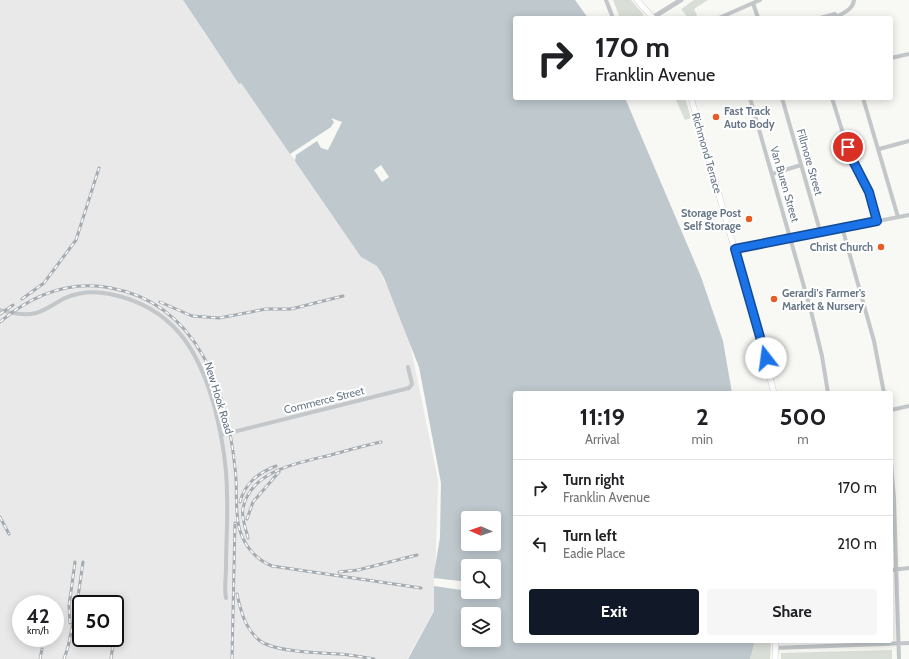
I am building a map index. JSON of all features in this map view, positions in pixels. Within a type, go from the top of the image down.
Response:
[{"type":"main road","points":[[637,0],[650,16]]},
{"type":"main road","name":"Richmond Terrace","points":[[692,100],[764,351],[774,391]]},
{"type":"main road","points":[[775,659],[776,643]]},
{"type":"street","points":[[606,0],[612,16]]},
{"type":"street","points":[[655,16],[681,0]]},
{"type":"street","points":[[724,16],[760,0]]},
{"type":"street","points":[[837,16],[849,10],[854,5],[854,0]]},
{"type":"street","points":[[753,3],[757,16]]},
{"type":"street","points":[[893,58],[909,54]]},
{"type":"street","name":"Van Buren Street","points":[[751,100],[811,311],[822,356],[828,391]]},
{"type":"street","name":"Fillmore Street","points":[[783,100],[820,231]]},
{"type":"street","points":[[833,100],[852,159],[869,192],[877,221]]},
{"type":"street","points":[[864,100],[898,217]]},
{"type":"street","points":[[879,150],[909,141]]},
{"type":"street","points":[[772,174],[801,165]]},
{"type":"street","points":[[735,249],[820,231],[909,215]]},
{"type":"street","points":[[842,227],[874,341],[884,391]]},
{"type":"street","name":"New Hook Road","points":[[0,310],[18,314],[37,313],[73,295],[96,292],[127,298],[148,307],[159,314],[180,332],[196,357],[212,401],[222,435],[227,495],[226,598]]},
{"type":"street","name":"Commerce Street","points":[[222,435],[409,388],[412,384],[408,367]]},
{"type":"street","points":[[893,410],[909,406]]},
{"type":"street","points":[[893,487],[899,659]]},
{"type":"street","points":[[893,570],[909,568]]},
{"type":"street","points":[[775,648],[909,643]]},
{"type":"shaded area","points":[[0,0],[183,0],[209,40],[239,83],[241,83],[361,257],[377,266],[406,324],[438,480],[434,610],[407,659],[0,659]]},
{"type":"shaded area","points":[[183,0],[575,0],[587,16],[513,16],[513,100],[626,100],[701,277],[723,341],[732,391],[513,391],[513,643],[754,643],[750,659],[408,659],[434,611],[434,573],[440,538],[441,483],[419,367],[384,278],[377,266],[361,257],[241,83],[239,84]]},
{"type":"shaded area","points":[[613,0],[631,0],[644,15],[642,16],[619,16]]},
{"type":"shaded area","points":[[694,0],[708,0],[694,9],[697,16],[686,16],[681,9]]},
{"type":"shaded area","points":[[676,100],[686,100],[691,118],[685,120]]},
{"type":"shaded area","points":[[754,643],[771,643],[770,659],[750,659]]},
{"type":"shaded area","points":[[892,650],[892,659],[781,659],[781,653]]},
{"type":"pier","points":[[331,118],[342,122],[328,150],[321,148],[317,141],[296,155],[295,161],[290,154],[331,127],[334,122]]},
{"type":"pier","points":[[381,165],[389,177],[382,182],[374,170]]},
{"type":"pier","points":[[434,578],[461,581],[461,590],[434,586]]},
{"type":"railway","points":[[22,299],[44,283],[76,240],[99,168]]},
{"type":"railway","points":[[0,322],[12,312],[38,297],[66,288],[80,286],[111,288],[141,297],[166,312],[186,332],[203,355],[215,381],[231,439],[236,476],[238,524],[242,537],[248,548],[257,557],[272,566],[421,588]]},
{"type":"railway","points":[[160,302],[192,316],[219,318],[266,309],[291,309],[343,296]]},
{"type":"railway","points":[[0,314],[13,305]]},
{"type":"railway","points":[[248,538],[243,520],[243,508],[248,495],[255,485],[265,477],[302,462],[381,442]]},
{"type":"railway","points":[[240,502],[242,495],[249,484],[258,475],[276,466]]},
{"type":"railway","points":[[247,519],[253,502],[279,472]]},
{"type":"railway","points":[[0,517],[9,534]]},
{"type":"railway","points":[[232,659],[235,523]]},
{"type":"railway","points":[[339,572],[358,570],[417,555]]},
{"type":"railway","points":[[70,623],[69,606],[75,562]]},
{"type":"railway","points":[[64,659],[77,604],[83,562]]},
{"type":"railway","points":[[237,594],[247,625],[254,635],[266,644],[298,651],[344,654],[374,659]]},
{"type":"railway","points":[[111,659],[113,647]]},
{"type":"railway","points":[[40,659],[42,649]]},
{"type":"place","name":"Fast Track Auto Body","points":[[716,117]]},
{"type":"place","name":"Storage Post Self Storage","points":[[749,219]]},
{"type":"place","name":"Christ Church","points":[[881,247]]},
{"type":"place","name":"Gerardi's Farmer's Market & Nursery","points":[[774,299]]},
{"type":"route","points":[[766,358],[735,249],[820,231],[877,221],[869,192],[852,159],[848,147]]}]
